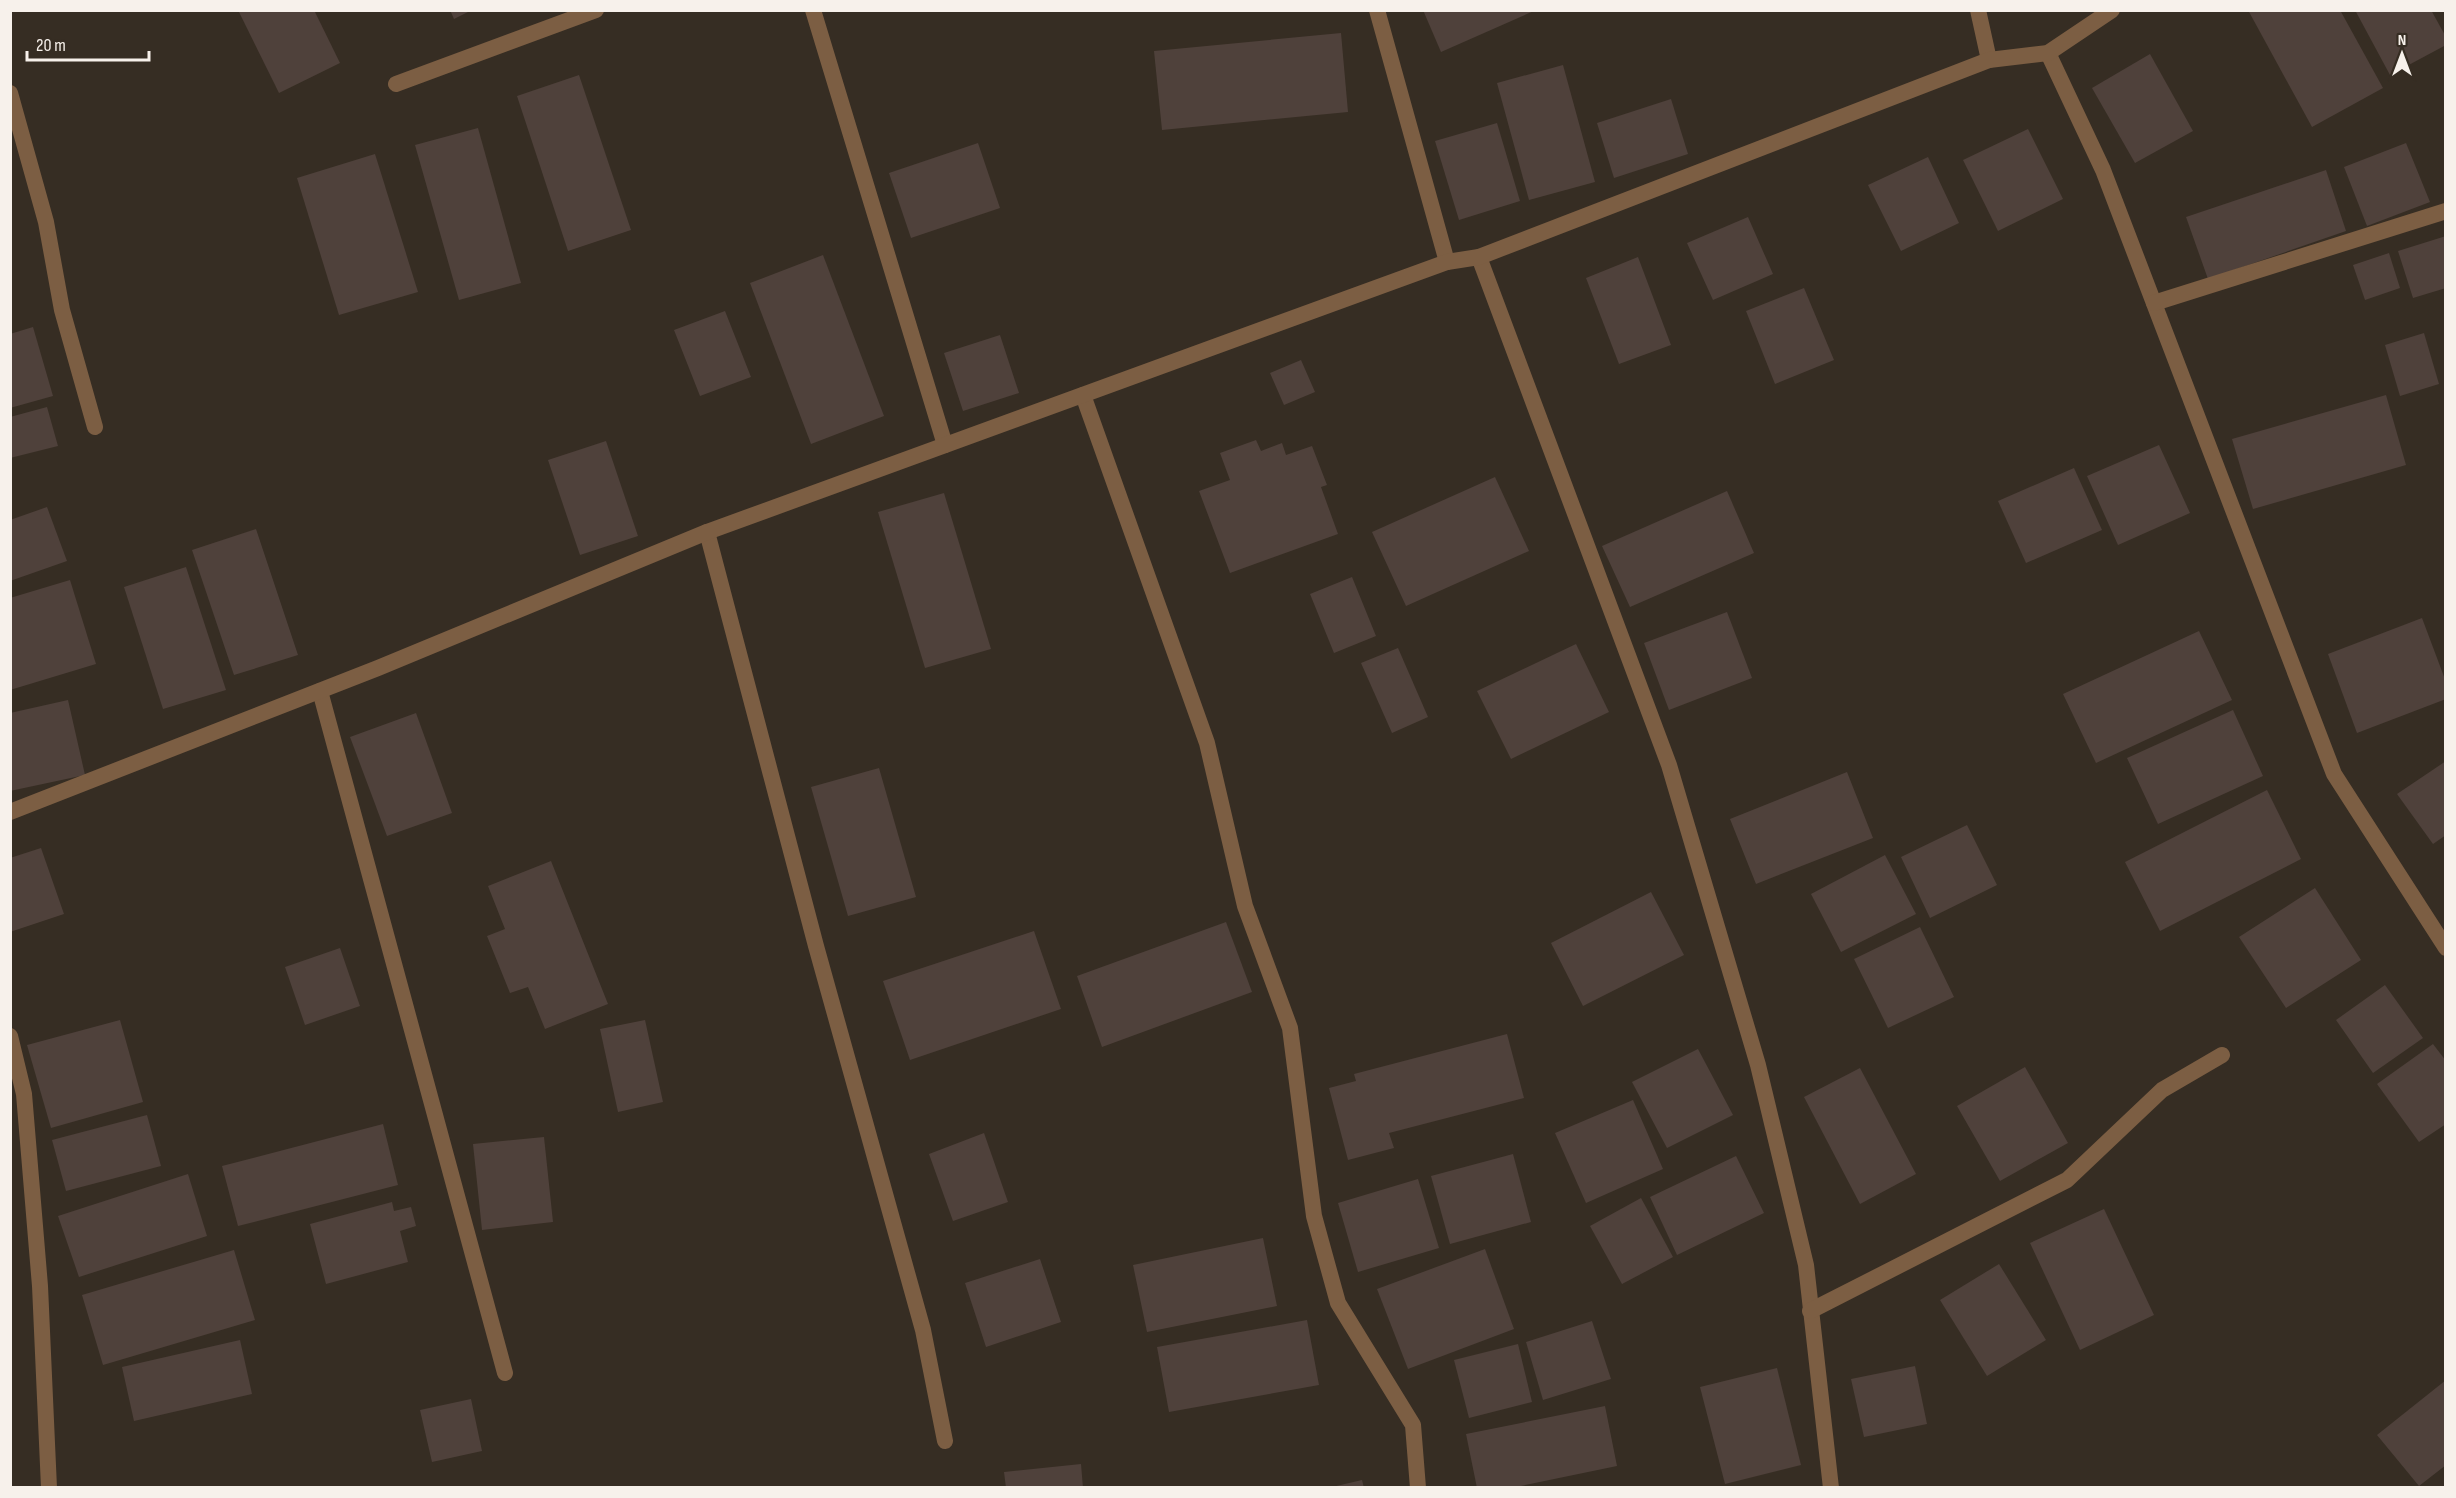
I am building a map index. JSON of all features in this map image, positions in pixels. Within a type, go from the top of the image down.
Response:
[{"type":"street","points":[[396,84],[596,10]]},
{"type":"street","points":[[813,10],[945,445]]},
{"type":"street","points":[[1377,10],[1447,262]]},
{"type":"street","points":[[1978,10],[1989,60]]},
{"type":"street","points":[[10,812],[320,691],[707,532],[1447,262],[1479,257],[1989,60],[2048,53],[2112,10]]},
{"type":"street","points":[[2048,53],[2103,170],[2334,774],[2445,948]]},
{"type":"street","points":[[10,93],[46,222],[62,310],[95,427]]},
{"type":"street","points":[[2154,303],[2445,211]]},
{"type":"street","points":[[1479,257],[1669,765],[1758,1065],[1806,1265],[1831,1488]]},
{"type":"street","points":[[1083,395],[1207,743],[1245,906],[1290,1028],[1314,1216],[1338,1303],[1413,1425],[1418,1488]]},
{"type":"street","points":[[707,532],[816,946],[923,1330],[945,1442]]},
{"type":"street","points":[[320,691],[505,1373]]},
{"type":"street","points":[[10,1036],[25,1105],[40,1286],[49,1488]]},
{"type":"street","points":[[1810,1311],[2067,1180],[2162,1090],[2222,1055]]},
{"type":"building","points":[[238,10],[314,10],[340,63],[279,93]]},
{"type":"building","points":[[450,10],[472,10],[454,19]]},
{"type":"building","points":[[1423,10],[1536,10],[1441,52]]},
{"type":"building","points":[[2248,10],[2340,10],[2383,88],[2312,127]]},
{"type":"building","points":[[2355,10],[2431,10],[2446,37],[2446,45],[2390,75]]},
{"type":"building","points":[[1341,33],[1348,112],[1162,130],[1154,51]]},
{"type":"building","points":[[2150,54],[2193,131],[2135,163],[2092,88]]},
{"type":"building","points":[[1563,65],[1595,182],[1529,200],[1497,83]]},
{"type":"building","points":[[579,75],[631,230],[568,251],[517,96]]},
{"type":"building","points":[[1671,99],[1688,154],[1614,178],[1597,123]]},
{"type":"building","points":[[1497,123],[1520,201],[1459,220],[1435,141]]},
{"type":"building","points":[[478,128],[521,283],[459,300],[415,145]]},
{"type":"building","points":[[2028,129],[2063,199],[1998,231],[1963,160]]},
{"type":"building","points":[[978,143],[1000,208],[911,238],[889,173]]},
{"type":"building","points":[[2406,143],[2430,202],[2367,226],[2344,167]]},
{"type":"building","points":[[375,154],[418,292],[339,315],[297,178]]},
{"type":"building","points":[[1928,157],[1959,223],[1901,251],[1868,185]]},
{"type":"building","points":[[2326,170],[2346,231],[2208,279],[2186,217]]},
{"type":"building","points":[[1748,217],[1773,274],[1713,300],[1687,243]]},
{"type":"building","points":[[2446,236],[2446,288],[2413,298],[2398,251]]},
{"type":"building","points":[[2389,253],[2400,288],[2365,300],[2353,265]]},
{"type":"building","points":[[823,255],[884,416],[811,444],[750,283]]},
{"type":"building","points":[[1638,257],[1671,345],[1619,364],[1586,278]]},
{"type":"building","points":[[1804,288],[1834,360],[1775,384],[1746,311]]},
{"type":"building","points":[[725,311],[751,377],[700,396],[674,330]]},
{"type":"building","points":[[33,327],[53,396],[10,408],[10,334]]},
{"type":"building","points":[[2424,333],[2439,384],[2400,396],[2385,345]]},
{"type":"building","points":[[1000,335],[1019,393],[963,411],[944,353]]},
{"type":"building","points":[[1301,360],[1315,392],[1284,405],[1270,373]]},
{"type":"building","points":[[2386,395],[2406,465],[2253,509],[2232,439]]},
{"type":"building","points":[[47,407],[58,446],[10,458],[10,417]]},
{"type":"building","points":[[1256,440],[1261,451],[1282,443],[1286,455],[1312,446],[1327,485],[1321,487],[1338,534],[1230,573],[1199,491],[1230,480],[1220,453]]},
{"type":"building","points":[[606,441],[638,536],[580,555],[548,460]]},
{"type":"building","points":[[2159,445],[2190,513],[2118,545],[2087,476]]},
{"type":"building","points":[[2074,468],[2102,530],[2026,563],[1998,501]]},
{"type":"building","points":[[1495,477],[1529,551],[1406,606],[1372,532]]},
{"type":"building","points":[[1727,491],[1754,553],[1630,607],[1602,546]]},
{"type":"building","points":[[944,493],[991,649],[925,668],[878,512]]},
{"type":"building","points":[[47,507],[67,561],[10,581],[10,520]]},
{"type":"building","points":[[256,529],[298,655],[234,675],[192,550]]},
{"type":"building","points":[[186,567],[226,690],[163,709],[124,587]]},
{"type":"building","points":[[1352,577],[1376,636],[1334,653],[1310,594]]},
{"type":"building","points":[[70,580],[96,664],[10,690],[10,598]]},
{"type":"building","points":[[1727,612],[1752,678],[1669,710],[1644,643]]},
{"type":"building","points":[[2422,618],[2446,682],[2446,699],[2357,733],[2328,654]]},
{"type":"building","points":[[2199,631],[2232,700],[2096,763],[2063,694]]},
{"type":"building","points":[[1576,644],[1609,712],[1511,759],[1477,691]]},
{"type":"building","points":[[1398,648],[1428,717],[1392,733],[1361,663]]},
{"type":"building","points":[[68,700],[85,775],[10,791],[10,713]]},
{"type":"building","points":[[2233,710],[2263,776],[2158,824],[2127,758]]},
{"type":"building","points":[[416,713],[452,813],[387,836],[350,737]]},
{"type":"building","points":[[2446,761],[2446,835],[2433,844],[2397,794]]},
{"type":"building","points":[[879,768],[916,897],[848,916],[811,787]]},
{"type":"building","points":[[1847,772],[1873,838],[1756,884],[1730,819]]},
{"type":"building","points":[[2267,790],[2301,859],[2160,931],[2125,862]]},
{"type":"building","points":[[1967,825],[1997,885],[1930,918],[1901,857]]},
{"type":"building","points":[[41,848],[64,914],[10,932],[10,858]]},
{"type":"building","points":[[1885,855],[1916,914],[1841,952],[1811,894]]},
{"type":"building","points":[[551,861],[608,1004],[545,1029],[528,987],[510,993],[487,936],[505,929],[488,886]]},
{"type":"building","points":[[2315,888],[2361,960],[2286,1008],[2239,937]]},
{"type":"building","points":[[1651,892],[1684,955],[1583,1006],[1551,943]]},
{"type":"building","points":[[1226,922],[1252,992],[1102,1047],[1077,976]]},
{"type":"building","points":[[1920,927],[1954,997],[1888,1028],[1854,959]]},
{"type":"building","points":[[1034,931],[1061,1009],[910,1060],[883,981]]},
{"type":"building","points":[[340,948],[360,1006],[305,1025],[285,967]]},
{"type":"building","points":[[2385,985],[2423,1038],[2373,1073],[2336,1020]]},
{"type":"building","points":[[120,1020],[143,1102],[51,1128],[27,1045]]},
{"type":"building","points":[[645,1020],[663,1102],[618,1112],[600,1029]]},
{"type":"building","points":[[1507,1034],[1524,1098],[1389,1133],[1394,1148],[1348,1160],[1329,1088],[1356,1081],[1354,1074]]},
{"type":"building","points":[[2433,1044],[2446,1061],[2446,1124],[2419,1142],[2377,1084]]},
{"type":"building","points":[[1698,1049],[1733,1115],[1667,1148],[1632,1082]]},
{"type":"building","points":[[2025,1067],[2068,1143],[2000,1181],[1957,1106]]},
{"type":"building","points":[[1860,1068],[1916,1174],[1860,1204],[1804,1097]]},
{"type":"building","points":[[1633,1100],[1663,1169],[1586,1203],[1555,1133]]},
{"type":"building","points":[[147,1115],[161,1166],[66,1191],[52,1140]]},
{"type":"building","points":[[383,1124],[398,1185],[238,1226],[222,1166]]},
{"type":"building","points":[[984,1133],[1008,1202],[953,1221],[929,1154]]},
{"type":"building","points":[[544,1137],[553,1222],[482,1230],[473,1144]]},
{"type":"building","points":[[1513,1154],[1531,1222],[1450,1244],[1431,1176]]},
{"type":"building","points":[[1736,1156],[1764,1213],[1677,1255],[1650,1197]]},
{"type":"building","points":[[188,1174],[207,1236],[79,1277],[58,1216]]},
{"type":"building","points":[[1418,1179],[1439,1248],[1358,1272],[1338,1203]]},
{"type":"building","points":[[1641,1198],[1673,1257],[1622,1284],[1590,1226]]},
{"type":"building","points":[[392,1202],[394,1211],[411,1207],[416,1226],[400,1231],[408,1262],[326,1284],[310,1224]]},
{"type":"building","points":[[2104,1209],[2154,1315],[2080,1350],[2030,1243]]},
{"type":"building","points":[[1263,1238],[1277,1306],[1147,1332],[1133,1265]]},
{"type":"building","points":[[1485,1249],[1514,1329],[1408,1369],[1377,1289]]},
{"type":"building","points":[[234,1250],[255,1320],[103,1365],[82,1295]]},
{"type":"building","points":[[1040,1259],[1061,1322],[986,1347],[965,1283]]},
{"type":"building","points":[[1999,1264],[2046,1340],[1987,1376],[1940,1300]]},
{"type":"building","points":[[1307,1320],[1319,1385],[1169,1412],[1157,1347]]},
{"type":"building","points":[[1592,1321],[1611,1379],[1543,1400],[1526,1342]]},
{"type":"building","points":[[240,1340],[252,1394],[134,1421],[122,1367]]},
{"type":"building","points":[[1518,1344],[1532,1402],[1469,1418],[1454,1360]]},
{"type":"building","points":[[1915,1366],[1927,1424],[1864,1437],[1851,1379]]},
{"type":"building","points":[[1777,1368],[1801,1465],[1725,1484],[1700,1387]]},
{"type":"building","points":[[2446,1380],[2446,1465],[2419,1486],[2377,1435]]},
{"type":"building","points":[[471,1399],[482,1451],[432,1462],[420,1410]]},
{"type":"building","points":[[1605,1406],[1617,1466],[1511,1488],[1477,1488],[1466,1434]]},
{"type":"building","points":[[1081,1464],[1083,1488],[1006,1488],[1004,1472]]},
{"type":"building","points":[[1362,1480],[1364,1488],[1332,1488],[1332,1487]]}]
